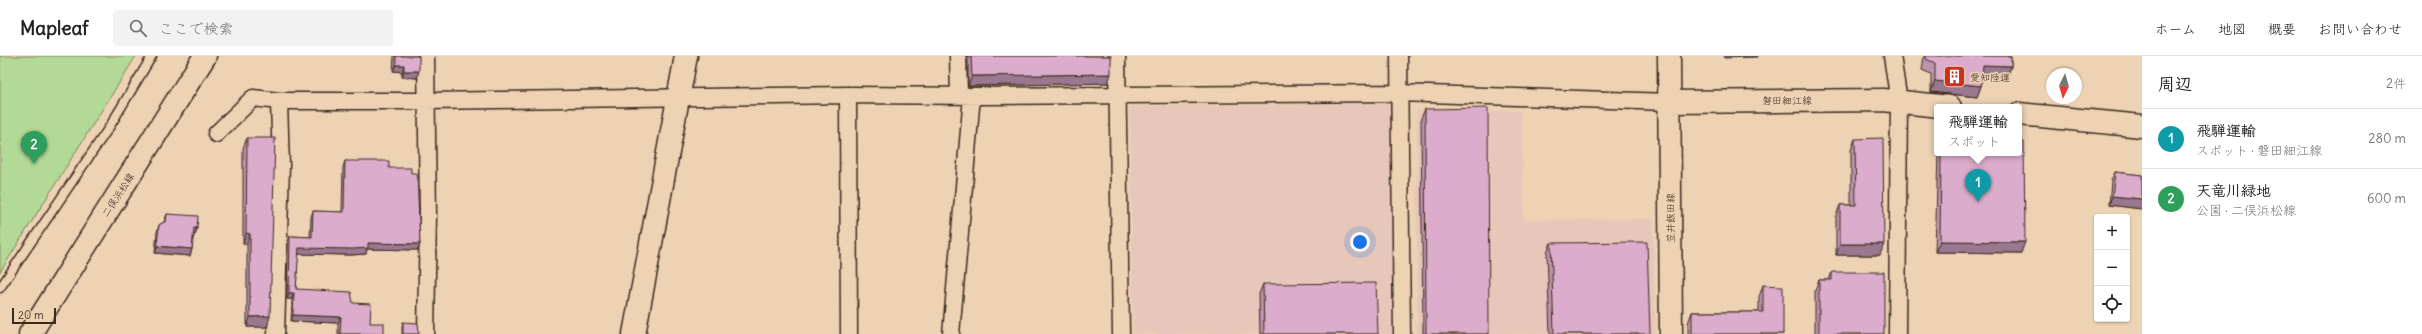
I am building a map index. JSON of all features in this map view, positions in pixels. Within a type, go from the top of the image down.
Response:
[{"type":"main road","name":"二俣浜松線","points":[[30,334],[205,56]]},
{"type":"main road","points":[[634,334],[686,56]]},
{"type":"main road","points":[[1669,56],[1669,102]]},
{"type":"main road","name":"磐田細江線","points":[[1669,102],[1875,100],[1934,105]]},
{"type":"main road","name":"笠井飯田線","points":[[1669,102],[1671,334]]},
{"type":"main road","points":[[2022,114],[2142,126]]},
{"type":"street","points":[[426,56],[428,215],[426,334]]},
{"type":"street","points":[[951,334],[965,96],[958,56]]},
{"type":"street","points":[[1117,56],[1121,334]]},
{"type":"street","points":[[1399,56],[1402,334]]},
{"type":"street","points":[[1892,56],[1899,102],[1897,334]]},
{"type":"street","points":[[216,134],[253,98],[280,100],[426,101],[848,95],[965,96],[1399,93],[1669,102]]},
{"type":"street","points":[[848,95],[849,334]]},
{"type":"street","points":[[276,334],[282,166],[280,100]]},
{"type":"lane","points":[[0,288],[110,126],[152,56]]},
{"type":"shaded area","points":[[1387,103],[1392,108],[1394,334],[1133,334],[1130,106]]},
{"type":"shaded area","points":[[1417,111],[1521,111],[1524,220],[1653,219],[1655,334],[1417,334]]},
{"type":"green space","points":[[0,56],[136,56],[0,272]]},
{"type":"building","points":[[396,56],[419,56],[419,71],[404,71],[404,65],[396,65]]},
{"type":"building","points":[[971,56],[1111,56],[1111,74],[972,76]]},
{"type":"building","name":"愛知陸運","points":[[1926,56],[2011,56],[2011,66],[1983,65],[1981,86],[1935,81],[1935,63],[1926,59]]},
{"type":"building","points":[[1488,108],[1489,334],[1426,334],[1425,109]]},
{"type":"building","points":[[247,138],[275,138],[270,316],[250,317],[250,234],[246,233]]},
{"type":"building","points":[[1883,138],[1884,244],[1840,244],[1840,205],[1856,205],[1855,139]]},
{"type":"building","points":[[2022,142],[2024,142],[2025,242],[1940,241],[1941,156],[2022,156]]},
{"type":"building","points":[[345,161],[389,161],[389,168],[411,168],[411,173],[417,173],[420,244],[368,243],[368,248],[353,249],[299,248],[296,289],[351,292],[353,303],[371,304],[370,323],[384,323],[384,334],[340,334],[341,317],[293,315],[294,293],[289,293],[290,236],[312,237],[313,211],[344,212]]},
{"type":"building","points":[[2115,172],[2142,175],[2142,199],[2112,196]]},
{"type":"building","points":[[167,214],[198,216],[197,228],[194,228],[192,249],[157,246],[159,225],[166,221]]},
{"type":"building","points":[[1647,242],[1650,334],[1554,334],[1551,243]]},
{"type":"building","points":[[1832,272],[1884,272],[1884,334],[1819,334],[1819,280],[1832,280]]},
{"type":"building","points":[[1376,283],[1378,334],[1264,334],[1263,284]]},
{"type":"building","points":[[1763,285],[1783,286],[1783,334],[1692,334],[1692,312],[1763,312]]},
{"type":"building","points":[[403,322],[418,323],[419,334],[403,334]]},
{"type":"place","name":"愛知陸運","points":[[1955,77]]},
{"type":"place","name":"天竜川緑地","points":[[34,164]]},
{"type":"place","name":"飛騨運輸","points":[[1978,202]]}]
